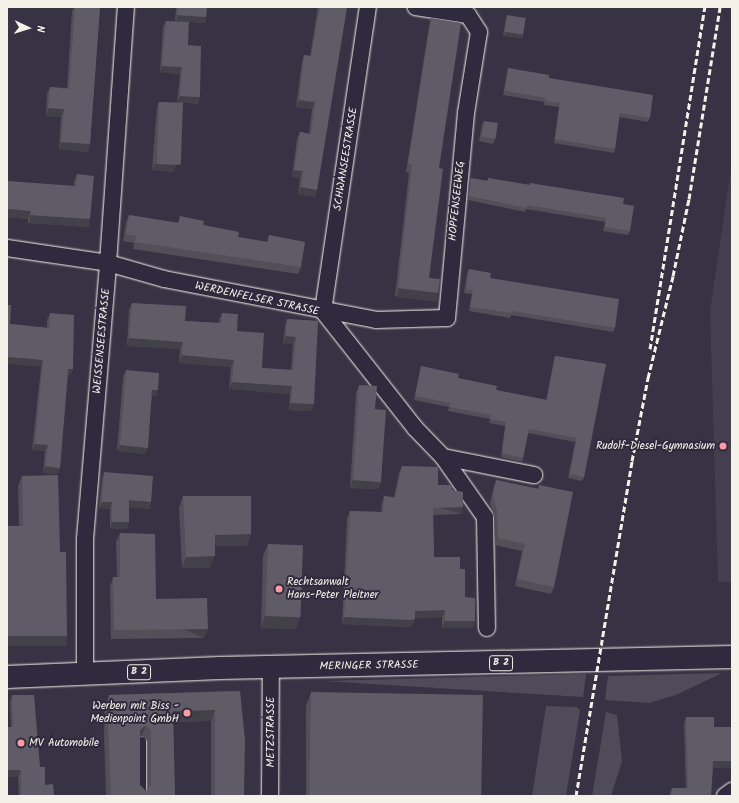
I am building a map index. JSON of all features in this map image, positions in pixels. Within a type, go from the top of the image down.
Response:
[{"type":"main road","name":"MERINGER STRASSE","points":[[7,677],[271,668],[732,657]]},
{"type":"street","name":"WEISSENSEESTRASSE","points":[[85,674],[85,539],[108,263],[126,7]]},
{"type":"street","name":"SCHWANSEESTRASSE","points":[[323,311],[368,7]]},
{"type":"street","name":"HOPFENSEEWEG","points":[[323,311],[376,320],[447,318],[466,113],[478,32],[468,15],[416,7]]},
{"type":"street","name":"WERDENFELSER STRASSE","points":[[7,248],[108,263],[164,279],[323,311],[415,428],[443,457],[485,517],[487,628]]},
{"type":"street","points":[[443,457],[534,475]]},
{"type":"street","name":"METZSTRASSE","points":[[270,796],[271,668]]},
{"type":"street","points":[[725,796],[732,791]]},
{"type":"lane","points":[[142,741],[142,796]]},
{"type":"shaded area","name":"Rudolf-Diesel-Gymnasium","points":[[732,161],[732,582],[718,582],[710,311]]},
{"type":"shaded area","points":[[722,673],[676,695],[649,703],[605,700],[608,676]]},
{"type":"shaded area","points":[[586,674],[583,697],[323,681]]},
{"type":"shaded area","points":[[546,706],[576,707],[580,710],[566,796],[532,796]]},
{"type":"shaded area","points":[[606,712],[617,715],[622,761],[611,796],[592,796]]},
{"type":"building","points":[[75,7],[100,7],[90,144],[61,142],[64,109],[48,108],[50,87],[69,89]]},
{"type":"building","points":[[178,7],[207,7],[206,17],[177,15]]},
{"type":"building","points":[[320,7],[347,7],[317,190],[301,187],[303,171],[294,170],[300,132],[311,134],[315,102],[299,100],[304,55],[311,56]]},
{"type":"building","points":[[507,15],[526,18],[523,35],[504,32]]},
{"type":"building","points":[[431,18],[461,23],[439,168],[443,169],[429,278],[440,279],[438,293],[398,288],[412,165],[408,164]]},
{"type":"building","points":[[166,21],[189,22],[188,45],[201,46],[200,97],[180,96],[182,67],[162,66]]},
{"type":"building","points":[[508,68],[549,75],[549,78],[653,95],[650,118],[620,113],[615,149],[555,139],[560,103],[545,101],[546,98],[505,91]]},
{"type":"building","points":[[159,102],[183,103],[181,165],[157,164]]},
{"type":"building","points":[[484,121],[498,123],[496,139],[482,137]]},
{"type":"building","points":[[77,174],[94,176],[90,219],[30,215],[31,211],[7,209],[7,181],[76,186]]},
{"type":"building","points":[[471,178],[488,181],[488,178],[530,185],[530,183],[624,198],[623,204],[634,206],[630,231],[605,227],[606,218],[527,205],[526,208],[469,196]]},
{"type":"building","points":[[129,215],[179,223],[180,216],[204,221],[203,225],[239,232],[238,237],[268,242],[269,235],[305,242],[301,267],[135,242],[136,236],[126,234]]},
{"type":"building","points":[[469,269],[491,273],[490,278],[619,299],[615,328],[512,311],[512,313],[470,307],[473,290],[466,289]]},
{"type":"building","points":[[132,303],[186,306],[185,321],[221,323],[222,313],[238,314],[237,331],[264,333],[262,368],[293,370],[296,337],[286,336],[287,319],[318,321],[314,404],[291,403],[292,386],[232,382],[234,360],[182,355],[183,342],[129,338]]},
{"type":"building","points":[[7,305],[11,305],[10,324],[49,328],[50,313],[74,315],[73,369],[68,369],[60,468],[45,466],[48,445],[35,444],[43,360],[7,357]]},
{"type":"building","points":[[555,356],[606,364],[584,477],[570,474],[577,438],[529,429],[523,458],[502,453],[506,422],[490,419],[491,415],[449,407],[450,403],[415,396],[421,366],[459,374],[458,378],[497,386],[496,390],[547,400]]},
{"type":"building","points":[[126,370],[159,373],[158,390],[152,390],[148,448],[120,445]]},
{"type":"building","points":[[359,385],[377,386],[375,409],[386,410],[381,482],[353,480]]},
{"type":"building","points":[[402,466],[438,467],[438,485],[452,485],[452,490],[463,492],[463,507],[433,508],[434,557],[460,557],[460,569],[465,569],[465,597],[475,598],[475,621],[445,621],[445,610],[415,611],[415,619],[411,620],[344,617],[350,511],[383,512],[384,496],[395,498]]},
{"type":"building","points":[[104,472],[153,476],[151,502],[129,500],[129,522],[112,522],[112,502],[102,502]]},
{"type":"building","points":[[58,475],[60,552],[66,552],[67,636],[7,636],[7,526],[23,526],[22,476]]},
{"type":"building","points":[[496,480],[539,489],[539,485],[573,492],[554,587],[517,579],[525,544],[498,538],[497,510],[493,496]]},
{"type":"building","points":[[183,496],[251,496],[251,534],[215,535],[215,556],[186,557]]},
{"type":"building","points":[[120,533],[155,534],[156,599],[207,598],[208,629],[114,630],[113,577],[120,577]]},
{"type":"building","points":[[268,544],[303,545],[300,617],[265,616]]},
{"type":"building","points":[[240,691],[245,740],[244,796],[215,796],[215,710],[173,711],[175,796],[111,796],[108,725],[109,695]],"holes":[[[146,725],[151,730],[151,785],[146,791],[140,785],[140,730]]]},
{"type":"building","points":[[311,692],[483,695],[481,796],[309,796]]},
{"type":"building","points":[[12,695],[34,695],[40,767],[45,767],[45,785],[53,784],[54,796],[21,796],[21,770],[7,770],[7,727],[13,727]]},
{"type":"building","points":[[686,717],[714,717],[714,727],[732,727],[732,761],[713,761],[711,796],[671,796],[672,788],[688,788]]},
{"type":"railway","points":[[650,349],[705,7]]},
{"type":"railway","points":[[576,796],[632,461],[648,378],[673,276],[689,199],[720,7]]},
{"type":"place","name":"Rudolf-Diesel-Gymnasium","points":[[723,446]]},
{"type":"place","name":"Rechtsanwalt Hans-Peter Pleitner","points":[[279,589]]},
{"type":"place","name":"Werben mit Biss - Medienpoint GmbH","points":[[187,713]]},
{"type":"place","name":"MV Automobile","points":[[21,743]]}]
